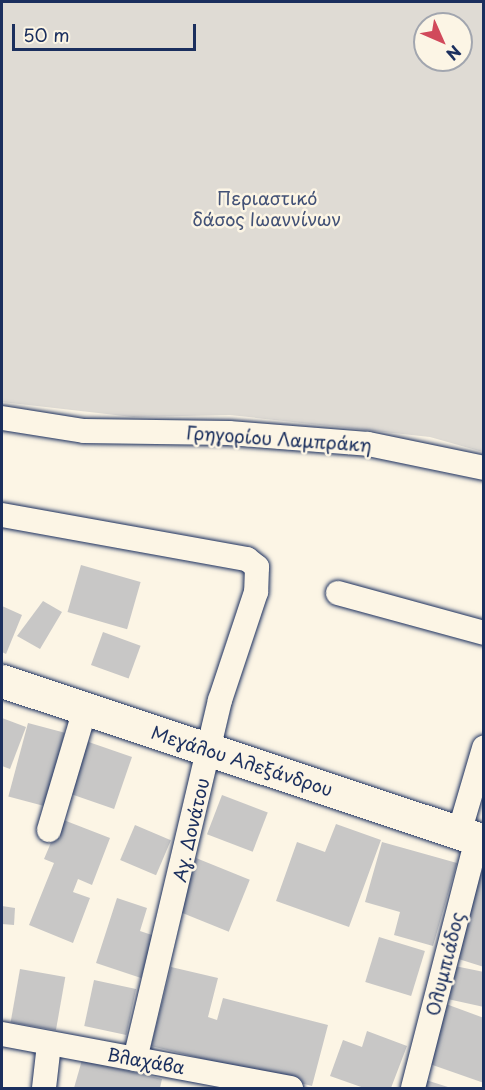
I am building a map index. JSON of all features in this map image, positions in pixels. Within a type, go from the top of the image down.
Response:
[{"type":"main road","name":"Μεγάλου Αλεξάνδρου","points":[[2,681],[473,838]]},
{"type":"street","name":"Γρηγορίου Λαμπράκη","points":[[2,418],[84,431],[229,433],[368,444],[483,468]]},
{"type":"street","name":"Αγ. Δονάτου","points":[[2,515],[247,559],[257,567],[256,592],[228,671],[135,1059]]},
{"type":"street","points":[[338,593],[483,633]]},
{"type":"street","points":[[49,830],[85,709]]},
{"type":"street","name":"Ολυμπιάδος","points":[[413,1089],[473,838],[483,748]]},
{"type":"street","name":"Βλαχάβα","points":[[2,1034],[291,1089]]},
{"type":"street","points":[[44,1089],[50,1044]]},
{"type":"green space","name":"Περιαστικό δάσος Ιωαννίνων","points":[[2,2],[483,2],[483,452],[430,437],[230,415],[133,417],[2,402]]},
{"type":"building","points":[[81,565],[141,582],[127,629],[67,612]]},
{"type":"building","points":[[43,601],[62,612],[40,649],[17,636]]},
{"type":"building","points":[[2,606],[22,615],[6,654],[2,652]]},
{"type":"building","points":[[103,632],[141,646],[129,679],[91,665]]},
{"type":"building","points":[[2,718],[26,727],[10,769],[2,766]]},
{"type":"building","points":[[28,723],[65,733],[45,806],[8,796]]},
{"type":"building","points":[[80,739],[132,757],[114,809],[62,791]]},
{"type":"building","points":[[222,795],[268,813],[253,852],[207,834]]},
{"type":"building","points":[[61,819],[110,838],[92,885],[78,879],[73,892],[90,898],[73,943],[29,925],[54,863],[44,859]]},
{"type":"building","points":[[336,824],[381,840],[349,927],[276,901],[297,842],[325,852]]},
{"type":"building","points":[[135,825],[171,840],[156,875],[120,860]]},
{"type":"building","points":[[382,842],[457,863],[433,946],[394,935],[400,912],[365,902]]},
{"type":"building","points":[[196,858],[250,880],[229,932],[175,910]]},
{"type":"building","points":[[475,870],[484,873],[484,967],[449,956]]},
{"type":"building","points":[[117,898],[147,908],[140,931],[155,936],[141,978],[96,963]]},
{"type":"building","points":[[2,906],[15,908],[14,925],[2,924]]},
{"type":"building","points":[[379,937],[425,951],[411,996],[365,982]]},
{"type":"building","points":[[450,965],[484,972],[484,1007],[443,998]]},
{"type":"building","points":[[171,967],[218,978],[208,1017],[217,1020],[223,998],[328,1025],[312,1086],[151,1046]]},
{"type":"building","points":[[20,969],[65,977],[56,1030],[11,1022]]},
{"type":"building","points":[[94,980],[136,989],[126,1035],[84,1026]]},
{"type":"building","points":[[446,1004],[484,1018],[484,1083],[424,1062]]},
{"type":"building","points":[[367,1031],[407,1046],[391,1088],[364,1088],[330,1076],[343,1040],[362,1047]]},
{"type":"building","points":[[82,1060],[162,1079],[160,1088],[74,1088]]},
{"type":"building","points":[[426,1080],[451,1088],[423,1088]]}]
